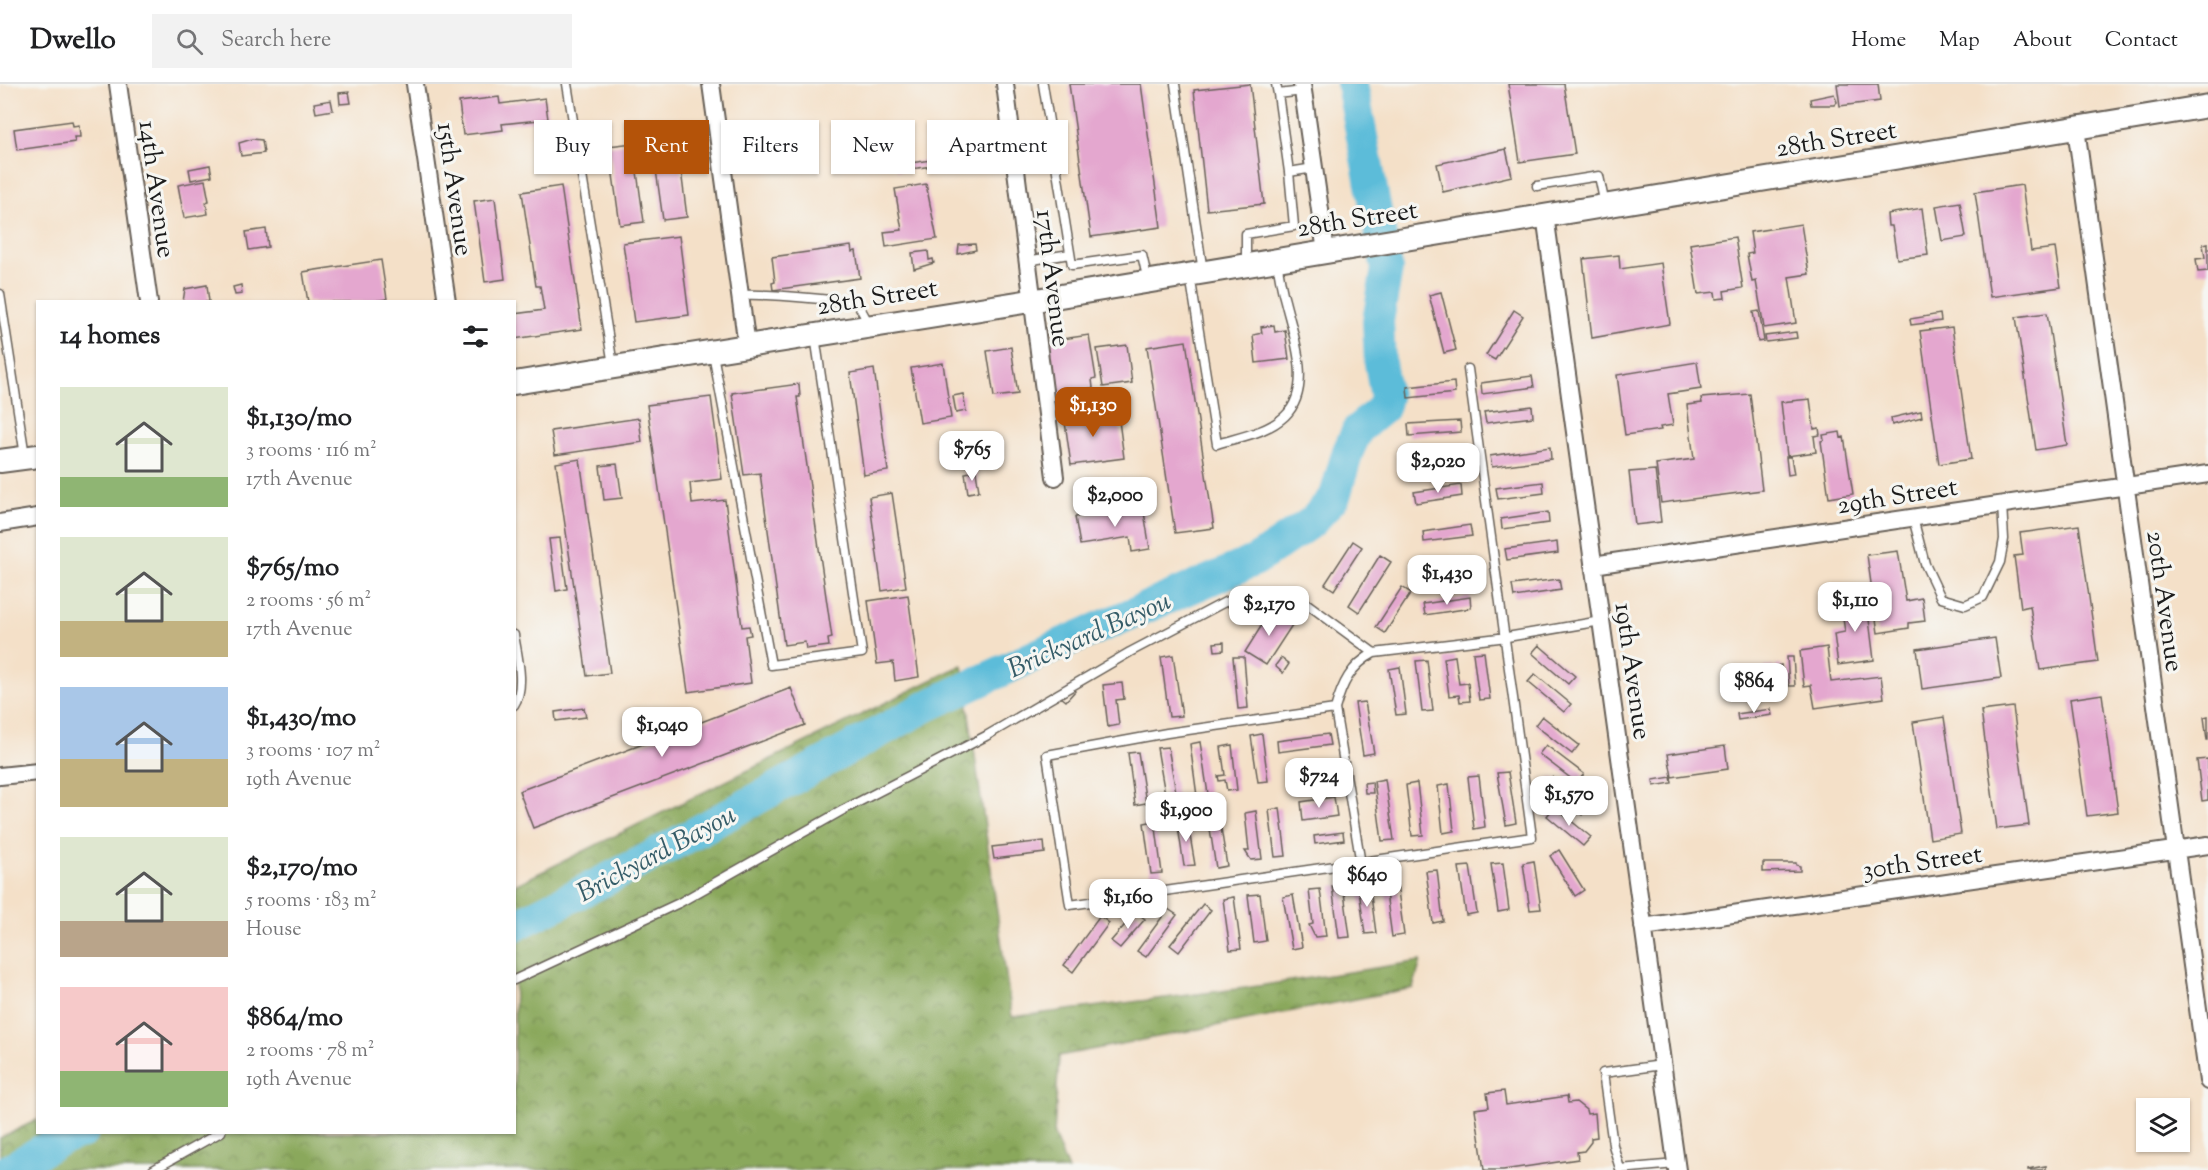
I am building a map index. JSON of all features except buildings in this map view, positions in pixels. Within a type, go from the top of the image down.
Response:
[{"type":"main road","name":"28th Street","points":[[516,383],[1030,301],[2208,106]]},
{"type":"main road","points":[[0,461],[31,456]]},
{"type":"street","name":"14th Avenue","points":[[118,84],[149,300]]},
{"type":"street","name":"15th Avenue","points":[[416,84],[447,300]]},
{"type":"street","points":[[711,84],[747,346]]},
{"type":"street","name":"17th Avenue","points":[[1005,84],[1030,301],[1055,477]]},
{"type":"street","points":[[1303,87],[1326,252]]},
{"type":"street","name":"20th Avenue","points":[[2076,128],[2208,1081]]},
{"type":"street","name":"19th Avenue","points":[[1545,215],[1676,1167]]},
{"type":"street","name":"29th Street","points":[[1593,566],[2208,474]]},
{"type":"street","points":[[0,523],[36,517]]},
{"type":"street","points":[[0,777],[36,772]]},
{"type":"street","name":"30th Street","points":[[1643,927],[2208,846]]},
{"type":"lane","points":[[567,84],[613,368]]},
{"type":"lane","points":[[1043,84],[1072,266],[1142,255],[1148,281]]},
{"type":"lane","points":[[1175,84],[1217,444],[1267,428],[1286,415],[1296,395],[1300,354],[1284,300],[1277,260]]},
{"type":"lane","points":[[1246,265],[1246,234],[1294,226],[1289,172],[1276,84]]},
{"type":"lane","points":[[1278,94],[1303,87]]},
{"type":"lane","points":[[1289,172],[1314,168]]},
{"type":"lane","points":[[1537,186],[1599,176],[1605,205]]},
{"type":"lane","points":[[1025,261],[1070,254]]},
{"type":"lane","points":[[0,294],[14,402],[31,456]]},
{"type":"lane","points":[[740,295],[761,294],[857,302],[870,326]]},
{"type":"lane","points":[[712,351],[771,665],[862,653],[815,335]]},
{"type":"lane","points":[[1335,709],[1167,733],[1047,755],[1070,905],[1361,864],[1532,837],[1507,637],[1468,369]]},
{"type":"lane","points":[[1913,518],[1924,564],[1941,598],[1965,605],[1983,597],[2000,562],[2004,539],[2002,504]]},
{"type":"lane","points":[[516,980],[679,903],[843,810],[986,736],[1130,652],[1225,603],[1267,593],[1291,592],[1374,653]]},
{"type":"lane","points":[[1361,864],[1335,709],[1340,689],[1358,661],[1374,653],[1507,637],[1601,621]]},
{"type":"lane","points":[[516,647],[519,666],[516,702]]},
{"type":"lane","points":[[1662,1065],[1604,1073],[1613,1145],[1620,1168],[1676,1167]]},
{"type":"lane","points":[[153,1170],[217,1134]]},
{"type":"green space","points":[[962,665],[1012,1017],[1245,988],[1421,961],[1413,988],[1059,1056],[1054,1135],[1068,1170],[0,1170],[0,1138],[36,1120],[36,1134],[516,1134],[516,885]]},
{"type":"waterway","name":"Brickyard Bayou","points":[[516,925],[643,861],[927,706],[1045,651],[1256,560],[1313,521],[1335,496],[1348,451],[1358,429],[1383,408],[1386,397],[1380,363],[1378,321],[1387,269],[1352,84]]},
{"type":"waterway","name":"Brickyard Bayou","points":[[8,1170],[62,1139],[77,1134]]}]
